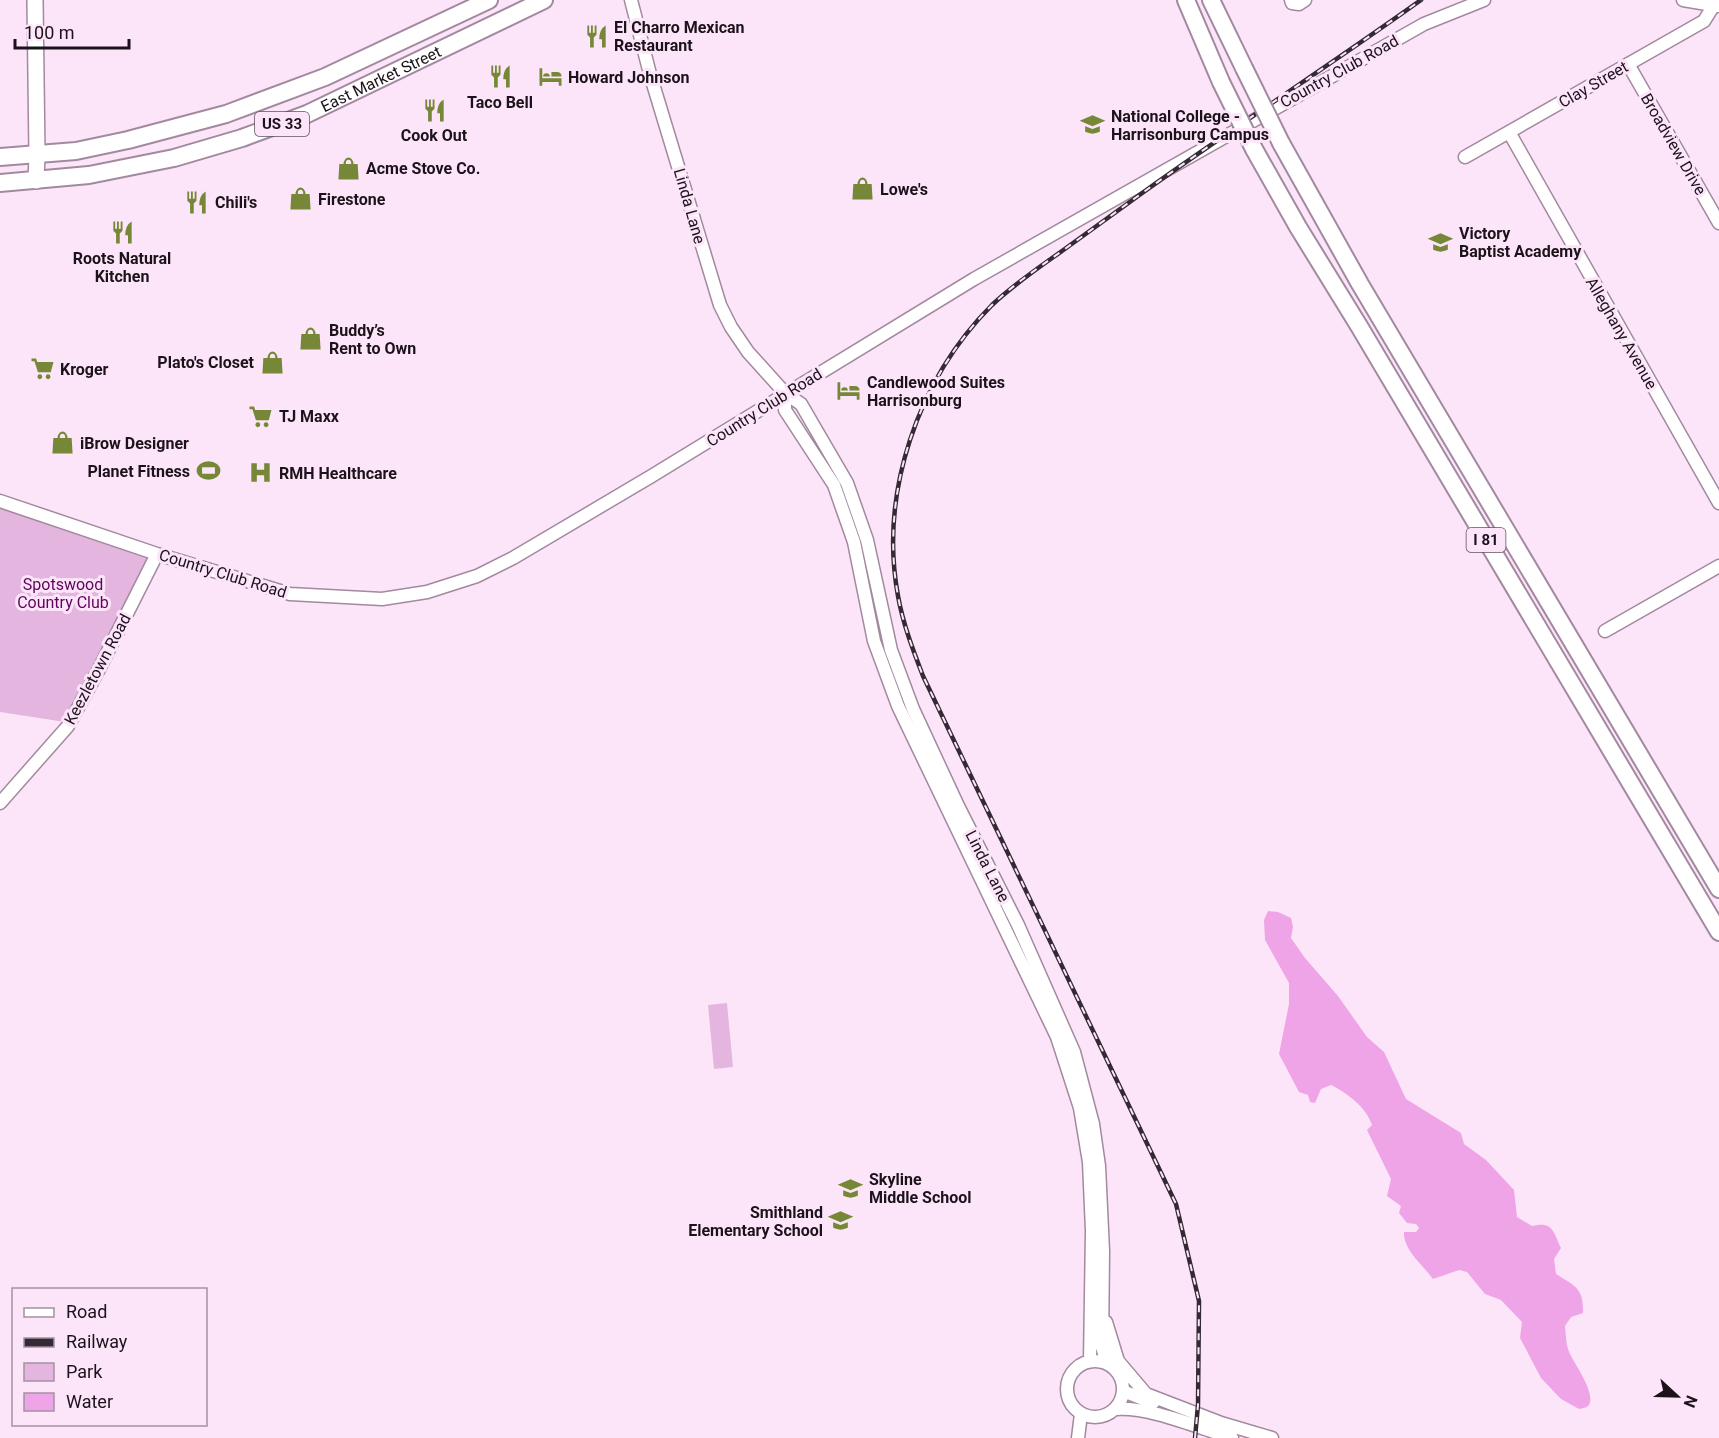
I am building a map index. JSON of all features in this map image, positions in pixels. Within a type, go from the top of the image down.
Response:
[{"type":"highway","name":"East Market Street","points":[[0,157],[76,151],[226,114],[278,96],[388,49],[489,0]]},
{"type":"highway","name":"East Market Street","points":[[0,183],[89,175],[211,148],[285,123],[544,0]]},
{"type":"highway","points":[[1178,0],[1218,77]]},
{"type":"highway","name":"I 81","points":[[1186,0],[1218,77],[1254,149],[1298,226],[1719,932]]},
{"type":"highway","name":"I 81","points":[[1211,0],[1281,143],[1371,302],[1719,888]]},
{"type":"highway","points":[[1217,0],[1231,41]]},
{"type":"highway","points":[[399,69],[403,53],[430,37],[438,25]]},
{"type":"highway","points":[[346,95],[384,68],[387,63],[388,49]]},
{"type":"main road","points":[[35,0],[36,181]]},
{"type":"street","name":"Linda Lane","points":[[631,0],[650,74],[720,305],[743,345],[785,393],[801,404],[847,483],[867,540],[891,650],[913,710],[1018,925],[1074,1052],[1093,1124],[1099,1166],[1103,1251],[1102,1347],[1107,1363]]},
{"type":"street","points":[[1291,0],[1292,3],[1299,4],[1305,0]]},
{"type":"street","name":"Country Club Road","points":[[0,501],[157,554],[290,594],[382,599],[427,592],[477,576],[513,558],[650,477],[974,279],[1424,24],[1484,0]]},
{"type":"street","points":[[1683,0],[1717,6]]},
{"type":"street","name":"Clay Street","points":[[1465,157],[1704,21],[1717,6]]},
{"type":"street","name":"Broadview Drive","points":[[1628,64],[1719,223]]},
{"type":"street","name":"Alleghany Avenue","points":[[1509,132],[1719,503]]},
{"type":"street","name":"Linda Lane","points":[[785,393],[785,410],[834,485],[854,542],[874,640],[898,706],[1057,1037],[1080,1108],[1089,1162],[1092,1231],[1090,1361]]},
{"type":"street","name":"Keezletown Road","points":[[0,803],[68,726],[157,554]]},
{"type":"street","points":[[1605,631],[1719,566]]},
{"type":"street","points":[[1102,1308],[1118,1361],[1146,1394],[1230,1432]]},
{"type":"street","points":[[1115,1409],[1122,1398],[1123,1391],[1121,1377],[1115,1369],[1107,1363],[1090,1361],[1073,1371],[1066,1389],[1071,1404],[1085,1416],[1100,1418],[1115,1409],[1127,1408],[1230,1432],[1272,1438]]},
{"type":"street","points":[[1123,1391],[1230,1432]]},
{"type":"street","points":[[1078,1437],[1085,1416]]},
{"type":"green space","name":"Spotswood Country Club","points":[[0,506],[154,557],[65,722],[0,712]]},
{"type":"green space","points":[[727,1003],[733,1067],[714,1069],[708,1005]]},
{"type":"water","points":[[1268,911],[1278,912],[1291,918],[1293,927],[1291,938],[1338,996],[1367,1037],[1384,1052],[1406,1099],[1461,1133],[1464,1144],[1486,1160],[1514,1190],[1517,1217],[1532,1226],[1548,1226],[1554,1232],[1561,1248],[1554,1259],[1556,1274],[1573,1285],[1582,1298],[1583,1313],[1571,1317],[1565,1326],[1569,1351],[1590,1395],[1587,1407],[1579,1409],[1561,1399],[1541,1378],[1520,1338],[1522,1322],[1501,1300],[1485,1294],[1467,1272],[1459,1270],[1433,1279],[1414,1257],[1407,1245],[1404,1232],[1416,1232],[1419,1228],[1416,1224],[1407,1223],[1399,1213],[1401,1206],[1387,1196],[1391,1179],[1367,1130],[1372,1125],[1361,1107],[1331,1085],[1321,1089],[1315,1103],[1310,1102],[1308,1095],[1299,1092],[1279,1054],[1289,1004],[1289,983],[1265,940],[1264,920]]},
{"type":"railway","points":[[1195,1438],[1198,1405],[1199,1301],[1176,1204],[919,666],[900,606],[894,557],[894,517],[900,478],[910,440],[925,402],[943,367],[992,305],[1026,277],[1145,191],[1421,0]]},
{"type":"place","name":"El Charro Mexican Restaurant","points":[[596,36]]},
{"type":"place","name":"Taco Bell","points":[[500,77]]},
{"type":"place","name":"Howard Johnson","points":[[550,77]]},
{"type":"place","name":"Cook Out","points":[[434,110]]},
{"type":"place","name":"National College - Harrisonburg Campus","points":[[1093,125]]},
{"type":"place","name":"Acme Stove Co.","points":[[348,168]]},
{"type":"place","name":"Lowe's","points":[[862,189]]},
{"type":"place","name":"Firestone","points":[[300,199]]},
{"type":"place","name":"Chili's","points":[[197,202]]},
{"type":"place","name":"Roots Natural Kitchen","points":[[122,233]]},
{"type":"place","name":"Victory Baptist Academy","points":[[1441,242]]},
{"type":"place","name":"Buddy’s Rent to Own","points":[[311,339]]},
{"type":"place","name":"Plato's Closet","points":[[272,362]]},
{"type":"place","name":"Kroger","points":[[42,369]]},
{"type":"place","name":"Candlewood Suites Harrisonburg","points":[[849,391]]},
{"type":"place","name":"TJ Maxx","points":[[261,416]]},
{"type":"place","name":"iBrow Designer","points":[[62,443]]},
{"type":"place","name":"Planet Fitness","points":[[208,471]]},
{"type":"place","name":"RMH Healthcare","points":[[261,473]]},
{"type":"place","name":"Skyline Middle School","points":[[851,1188]]},
{"type":"place","name":"Smithland Elementary School","points":[[841,1221]]}]
